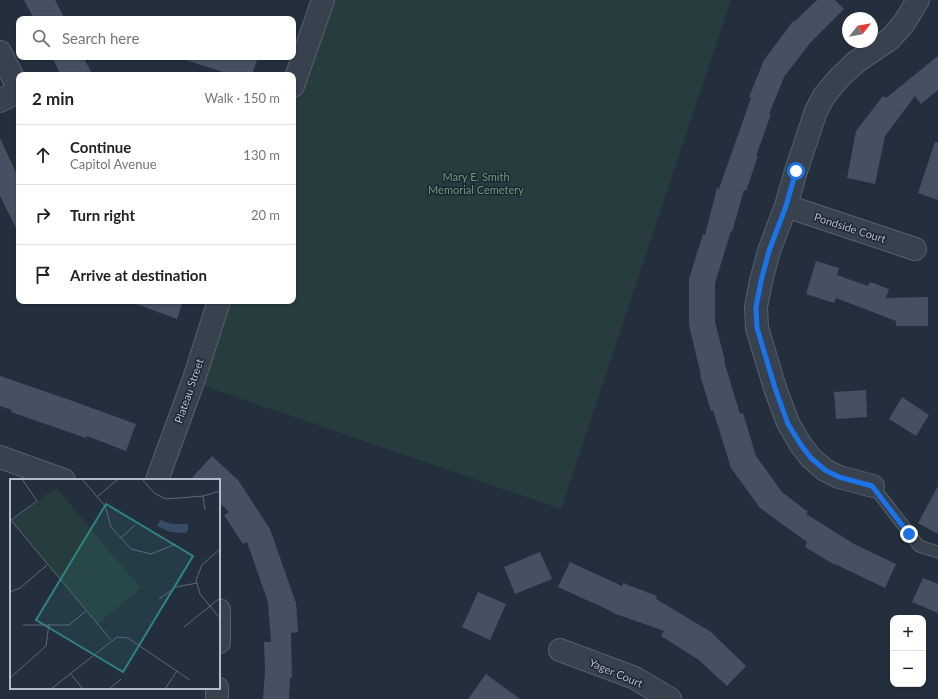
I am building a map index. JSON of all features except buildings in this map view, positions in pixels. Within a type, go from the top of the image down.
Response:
[{"type":"street","points":[[296,77],[323,0]]},
{"type":"street","points":[[872,486],[839,477],[825,470],[811,458],[801,445],[788,424],[775,388],[757,328],[756,307],[769,251],[786,206],[816,111],[824,96],[838,79],[856,62],[890,39],[904,23],[918,0]]},
{"type":"street","points":[[0,52],[16,84]]},
{"type":"street","points":[[0,101],[16,92]]},
{"type":"street","name":"Pondside Court","points":[[786,206],[914,249]]},
{"type":"street","name":"Plateau Street","points":[[157,479],[193,382],[218,304]]},
{"type":"street","points":[[0,457],[61,479]]},
{"type":"street","name":"Yager Court","points":[[560,650],[635,678],[670,699]]},
{"type":"lane","points":[[872,486],[919,546],[938,552]]},
{"type":"green space","name":"Mary E. Smith Memorial Cemetery","points":[[323,0],[731,0],[561,509],[193,382],[218,304],[296,304],[296,77]]},
{"type":"route","points":[[796,171],[786,206],[769,251],[756,307],[757,328],[775,388],[788,424],[811,458],[825,470],[839,477],[872,486],[909,534]]}]
